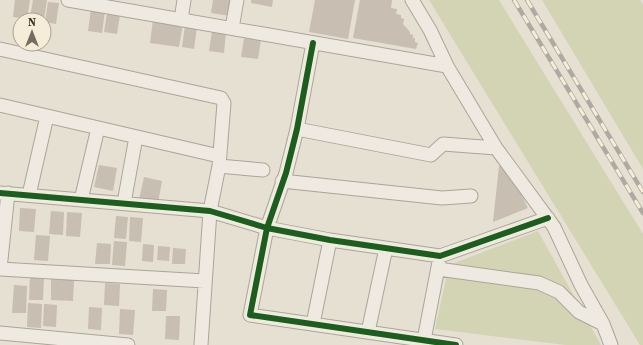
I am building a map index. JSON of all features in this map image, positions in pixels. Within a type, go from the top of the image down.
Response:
[{"type":"street","points":[[72,0],[131,5],[181,20],[447,66]]},
{"type":"street","points":[[181,20],[184,0]]},
{"type":"street","points":[[232,28],[237,0]]},
{"type":"street","points":[[412,0],[430,30],[447,66],[496,148],[548,218],[580,285],[603,324],[611,345]]},
{"type":"street","points":[[313,43],[297,128],[267,228],[250,315],[456,345]]},
{"type":"street","points":[[0,49],[221,98],[224,103],[219,161],[210,211],[201,345]]},
{"type":"street","points":[[0,105],[136,136],[219,161],[262,170]]},
{"type":"street","points":[[29,195],[47,116]]},
{"type":"street","points":[[80,200],[98,128]]},
{"type":"street","points":[[297,128],[431,155],[443,144],[496,148]]},
{"type":"street","points":[[124,203],[136,136]]},
{"type":"street","points":[[282,181],[442,198],[471,196]]},
{"type":"street","points":[[205,281],[0,269],[4,193],[210,211],[267,228],[330,240],[386,248],[439,263],[539,283],[559,292],[579,312],[603,324]]},
{"type":"street","points":[[439,263],[548,218]]},
{"type":"street","points":[[312,324],[330,240]]},
{"type":"street","points":[[368,332],[386,248]]},
{"type":"street","points":[[424,340],[439,263]]},
{"type":"street","points":[[0,333],[128,345]]},
{"type":"green space","points":[[429,0],[499,0],[643,234],[643,345],[640,345]]},
{"type":"green space","points":[[542,0],[640,0],[643,4],[643,169]]},
{"type":"green space","points":[[538,231],[601,345],[566,345],[435,329],[449,265]]},
{"type":"building","points":[[15,0],[30,0],[28,12],[14,12]]},
{"type":"building","points":[[33,0],[47,0],[45,12],[31,12]]},
{"type":"building","points":[[213,0],[233,0],[230,16],[211,13]]},
{"type":"building","points":[[251,0],[273,0],[272,7],[251,3]]},
{"type":"building","points":[[315,0],[355,0],[348,39],[309,32]]},
{"type":"building","points":[[360,0],[392,0],[391,8],[397,9],[396,14],[401,15],[401,18],[404,19],[403,24],[410,34],[413,35],[413,38],[415,38],[415,42],[418,43],[416,49],[353,38]]},
{"type":"building","points":[[48,2],[59,3],[56,24],[52,23],[52,12],[46,12]]},
{"type":"building","points":[[91,9],[105,11],[102,33],[88,31]]},
{"type":"building","points":[[107,13],[120,15],[117,34],[104,32]]},
{"type":"building","points":[[153,20],[183,24],[179,47],[150,43]]},
{"type":"building","points":[[185,25],[197,27],[194,49],[182,47]]},
{"type":"building","points":[[212,31],[226,33],[224,53],[209,51]]},
{"type":"building","points":[[244,38],[261,40],[258,59],[241,57]]},
{"type":"building","points":[[99,165],[117,168],[113,191],[94,187]]},
{"type":"building","points":[[499,166],[508,168],[528,208],[493,222]]},
{"type":"building","points":[[144,177],[162,181],[158,203],[139,200]]},
{"type":"building","points":[[20,208],[36,209],[34,232],[19,231]]},
{"type":"building","points":[[51,211],[64,212],[63,235],[49,234]]},
{"type":"building","points":[[67,212],[82,213],[80,237],[66,236]]},
{"type":"building","points":[[116,216],[128,217],[126,239],[114,238]]},
{"type":"building","points":[[130,217],[143,218],[141,242],[129,241]]},
{"type":"building","points":[[36,235],[50,236],[48,261],[34,260]]},
{"type":"building","points":[[114,241],[127,242],[125,266],[112,265]]},
{"type":"building","points":[[97,243],[111,244],[110,264],[95,264]]},
{"type":"building","points":[[143,244],[154,245],[153,262],[142,261]]},
{"type":"building","points":[[158,246],[170,247],[169,261],[157,260]]},
{"type":"building","points":[[173,248],[186,249],[185,264],[172,264]]},
{"type":"building","points":[[30,276],[44,277],[43,300],[29,300]]},
{"type":"building","points":[[51,279],[74,280],[73,301],[51,300]]},
{"type":"building","points":[[105,283],[120,284],[119,306],[104,305]]},
{"type":"building","points":[[14,285],[27,286],[26,313],[12,313]]},
{"type":"building","points":[[153,289],[167,290],[166,311],[152,311]]},
{"type":"building","points":[[28,303],[42,304],[41,328],[27,327]]},
{"type":"building","points":[[44,304],[57,305],[56,327],[43,326]]},
{"type":"building","points":[[89,307],[102,308],[101,330],[88,329]]},
{"type":"building","points":[[120,309],[135,310],[133,335],[119,334]]},
{"type":"building","points":[[166,316],[180,316],[179,340],[165,339]]},
{"type":"railway","points":[[514,0],[643,213]]},
{"type":"railway","points":[[527,0],[643,192]]},
{"type":"cycle path","points":[[313,43],[297,129],[286,173],[267,228],[250,315],[456,345]]},
{"type":"cycle path","points":[[0,193],[210,211],[267,228],[330,240],[440,256],[548,218]]}]
